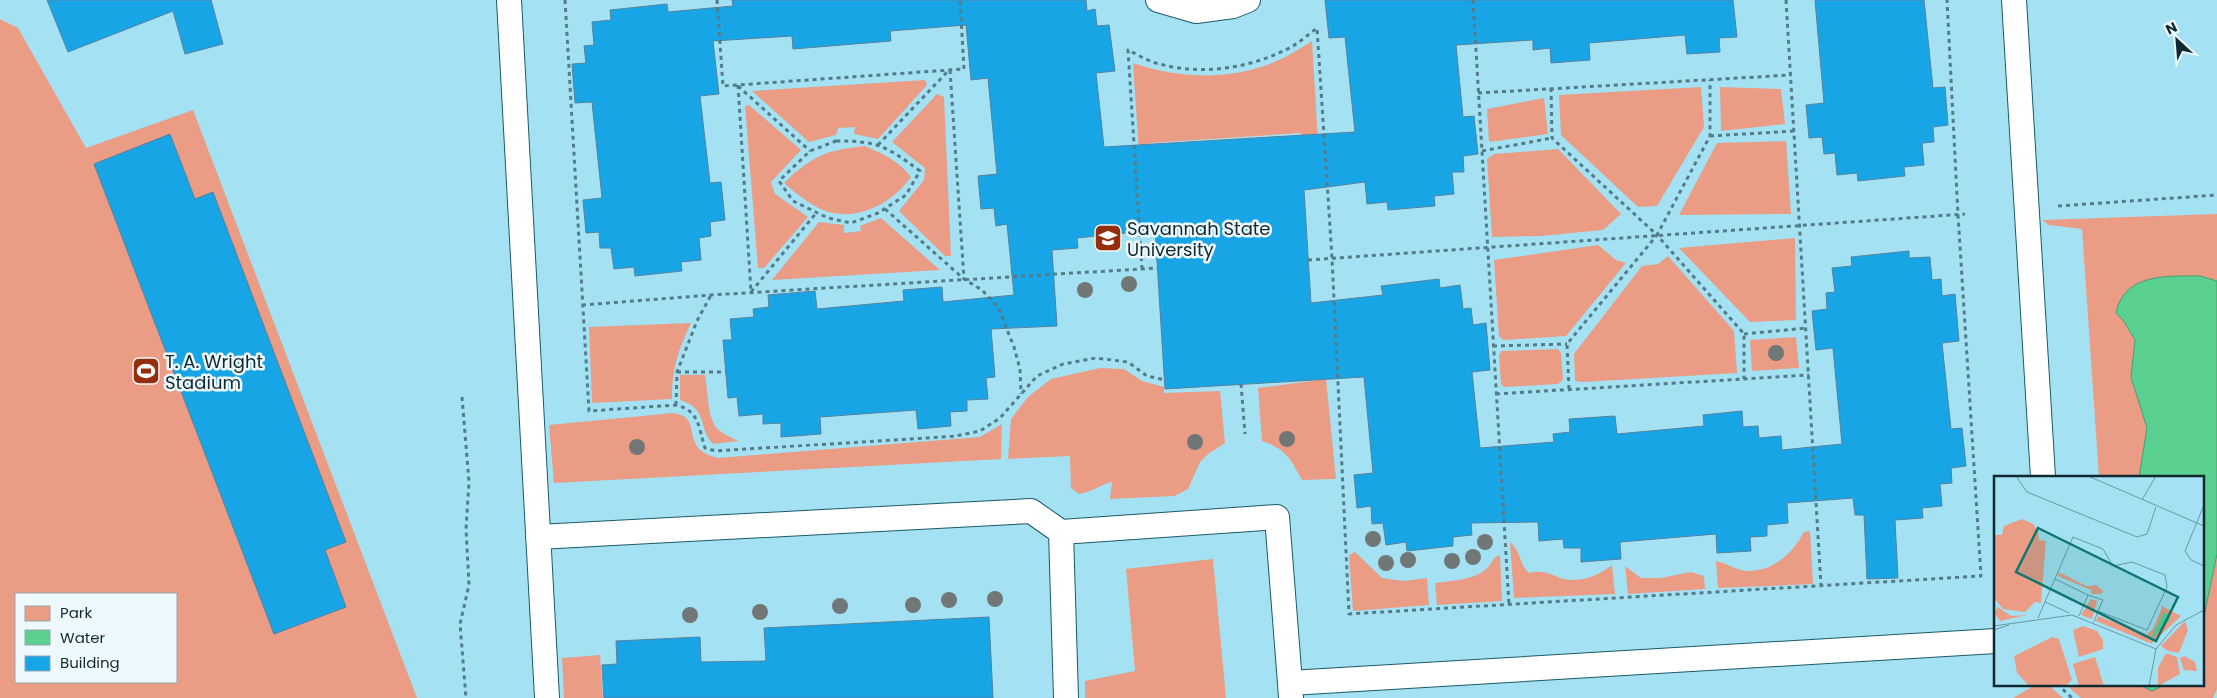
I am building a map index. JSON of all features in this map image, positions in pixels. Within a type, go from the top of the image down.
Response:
[{"type":"lane","points":[[509,0],[547,698]]},
{"type":"lane","points":[[1158,0],[1196,11],[1233,6],[1248,0]]},
{"type":"lane","points":[[2014,0],[2043,476]]},
{"type":"lane","points":[[538,537],[1031,512],[1061,532],[1278,517],[1290,690],[1994,641]]},
{"type":"lane","points":[[1061,532],[1066,698]]},
{"type":"path","points":[[565,0],[589,411],[676,404],[687,408],[696,417],[705,448],[716,451],[956,436],[980,431],[1000,418],[1038,376],[1063,364],[1096,358],[1128,362],[1147,376],[1164,380]]},
{"type":"path","points":[[717,0],[723,86],[964,69],[960,0]]},
{"type":"path","points":[[1473,0],[1509,605]]},
{"type":"path","points":[[1786,0],[1821,586]]},
{"type":"path","points":[[1142,269],[1128,50],[1158,64],[1193,71],[1226,68],[1269,58],[1294,45],[1317,28],[1332,258],[1349,614],[1981,576],[1958,215],[1947,0]]},
{"type":"path","points":[[878,145],[950,70]]},
{"type":"path","points":[[950,70],[964,279]]},
{"type":"path","points":[[1478,92],[1791,75]]},
{"type":"path","points":[[1569,389],[1567,344],[1656,235],[1710,136],[1710,80]]},
{"type":"path","points":[[738,85],[810,150]]},
{"type":"path","points":[[738,85],[751,292]]},
{"type":"path","points":[[1551,88],[1552,138],[1656,235],[1744,334],[1744,379]]},
{"type":"path","points":[[1710,136],[1795,131]]},
{"type":"path","points":[[1482,150],[1552,138]]},
{"type":"path","points":[[836,141],[865,141],[891,150],[920,171],[906,195],[885,209],[850,223],[828,218],[793,201],[779,181],[810,150],[836,141]]},
{"type":"path","points":[[2052,206],[2217,194]]},
{"type":"path","points":[[885,209],[964,279],[982,290],[998,307],[1020,369],[1021,394]]},
{"type":"path","points":[[751,292],[816,212]]},
{"type":"path","points":[[1308,260],[1965,214]]},
{"type":"path","points":[[582,305],[711,294],[1157,268]]},
{"type":"path","points":[[676,404],[677,372],[697,321],[711,294]]},
{"type":"path","points":[[1744,334],[1807,328]]},
{"type":"path","points":[[1493,346],[1567,344]]},
{"type":"path","points":[[677,372],[726,372]]},
{"type":"path","points":[[1496,394],[1809,375]]},
{"type":"path","points":[[1241,384],[1245,434]]},
{"type":"path","points":[[462,397],[469,482],[466,529],[469,585],[460,624],[466,698]]},
{"type":"path","points":[[2059,686],[2072,698]]},
{"type":"green space","name":"T. A. Wright Stadium","points":[[0,19],[18,28],[86,148],[193,110],[417,698],[0,698]]},
{"type":"green space","points":[[1312,41],[1318,141],[1303,143],[1301,133],[1149,143],[1149,153],[1139,153],[1133,63],[1187,75],[1243,72],[1283,58]]},
{"type":"green space","points":[[925,80],[927,85],[878,139],[854,134],[855,127],[838,128],[836,135],[809,142],[752,91]]},
{"type":"green space","points":[[1701,87],[1704,127],[1657,206],[1638,207],[1561,135],[1559,95]]},
{"type":"green space","points":[[1720,87],[1781,89],[1785,124],[1721,131]]},
{"type":"green space","points":[[937,94],[944,97],[951,256],[945,256],[899,211],[924,180],[925,168],[892,142]]},
{"type":"green space","points":[[1544,98],[1548,134],[1489,142],[1487,109]]},
{"type":"green space","points":[[749,105],[801,150],[771,182],[775,194],[808,217],[764,268],[758,268],[745,106]]},
{"type":"green space","points":[[1786,141],[1791,214],[1679,215],[1717,143]]},
{"type":"green space","points":[[865,146],[896,162],[911,177],[896,194],[877,206],[855,213],[827,212],[807,201],[784,183],[803,166],[820,156],[830,152]]},
{"type":"green space","points":[[1558,149],[1621,214],[1603,230],[1541,236],[1492,237],[1487,159],[1494,154]]},
{"type":"green space","points":[[2217,214],[2217,689],[2213,698],[2081,698],[2067,686],[2204,686],[2204,476],[2099,476],[2082,229],[2049,225],[2042,220]]},
{"type":"green space","points":[[881,218],[940,270],[772,280],[819,222],[844,225],[844,233],[861,231],[860,226]]},
{"type":"green space","points":[[1795,238],[1796,320],[1750,322],[1679,248]]},
{"type":"green space","points":[[1598,245],[1616,260],[1626,263],[1566,336],[1503,340],[1499,336],[1494,260]]},
{"type":"green space","points":[[1668,256],[1734,331],[1737,373],[1575,381],[1574,354],[1642,266],[1658,264]]},
{"type":"green space","points":[[691,323],[677,360],[673,378],[672,399],[592,403],[589,327]]},
{"type":"green space","points":[[1796,337],[1799,368],[1752,371],[1750,340]]},
{"type":"green space","points":[[1558,349],[1561,353],[1563,380],[1558,384],[1504,387],[1501,384],[1499,355],[1502,351]]},
{"type":"green space","points":[[1100,368],[1124,369],[1142,381],[1164,387],[1164,393],[1220,391],[1225,443],[1208,454],[1200,462],[1188,489],[1174,496],[1110,499],[1112,482],[1079,494],[1071,488],[1070,456],[1008,459],[1011,419],[1028,397],[1051,379]]},
{"type":"green space","points":[[680,375],[705,375],[712,421],[723,433],[738,441],[713,444],[708,438],[699,413],[695,408],[680,400]]},
{"type":"green space","points":[[1326,379],[1336,479],[1302,480],[1282,451],[1262,441],[1258,388]]},
{"type":"green space","points":[[673,413],[685,417],[688,421],[694,440],[701,451],[718,458],[980,437],[1002,424],[1001,459],[554,483],[549,425]]},
{"type":"green space","points":[[1810,531],[1813,584],[1718,588],[1716,561],[1746,571],[1756,571],[1781,560],[1794,548],[1804,532]]},
{"type":"green space","points":[[1510,542],[1529,573],[1542,572],[1565,579],[1577,580],[1593,576],[1612,565],[1615,594],[1514,598]]},
{"type":"green space","points":[[1355,552],[1382,578],[1403,581],[1427,578],[1429,605],[1353,611],[1349,555]]},
{"type":"green space","points":[[1500,555],[1502,601],[1437,605],[1435,583],[1475,576],[1486,569],[1495,557]]},
{"type":"green space","points":[[1213,559],[1226,698],[1085,698],[1085,681],[1135,671],[1126,569]]},
{"type":"green space","points":[[1625,566],[1641,578],[1661,578],[1691,572],[1704,576],[1705,589],[1628,594]]},
{"type":"green space","points":[[600,655],[603,698],[564,698],[562,658]]},
{"type":"green space","points":[[2034,686],[2049,686],[2063,698],[2013,698]]},
{"type":"water","points":[[2200,276],[2217,281],[2217,554],[2204,616],[2204,476],[2139,476],[2147,428],[2131,377],[2135,340],[2123,320],[2116,313],[2121,300],[2128,290],[2137,284],[2161,277]]},
{"type":"water","points":[[2142,686],[2162,686],[2152,691]]},
{"type":"building","points":[[47,0],[211,0],[223,44],[185,54],[173,11],[68,52]]},
{"type":"building","points":[[732,0],[1086,0],[1087,11],[1095,9],[1097,26],[1109,25],[1115,71],[1096,73],[1104,147],[1355,132],[1345,37],[1329,38],[1325,0],[1733,0],[1737,37],[1719,38],[1720,52],[1687,54],[1685,35],[1589,43],[1590,60],[1551,63],[1550,48],[1533,50],[1533,40],[1456,45],[1463,117],[1474,116],[1478,154],[1463,156],[1464,172],[1452,172],[1454,194],[1434,196],[1435,206],[1388,210],[1387,202],[1367,204],[1365,182],[1304,190],[1311,303],[1383,295],[1381,286],[1439,279],[1440,288],[1460,285],[1463,309],[1471,308],[1473,325],[1486,323],[1490,370],[1472,372],[1480,448],[1554,442],[1553,434],[1570,432],[1569,419],[1615,416],[1617,434],[1704,426],[1703,415],[1742,411],[1743,427],[1758,426],[1759,438],[1781,436],[1782,450],[1842,444],[1833,348],[1816,350],[1812,311],[1827,309],[1826,293],[1835,292],[1832,268],[1852,266],[1851,257],[1909,251],[1909,258],[1930,257],[1932,280],[1941,279],[1942,296],[1955,294],[1959,341],[1942,343],[1951,429],[1962,428],[1966,466],[1951,468],[1952,483],[1940,484],[1942,506],[1922,508],[1923,518],[1895,520],[1898,578],[1867,579],[1864,515],[1855,515],[1853,498],[1787,503],[1788,523],[1767,525],[1767,536],[1750,537],[1751,551],[1717,553],[1716,534],[1620,542],[1621,559],[1581,562],[1581,548],[1564,548],[1563,539],[1539,541],[1538,522],[1471,523],[1472,535],[1453,537],[1453,546],[1407,551],[1406,542],[1386,545],[1383,523],[1372,524],[1371,506],[1357,508],[1354,475],[1373,473],[1364,377],[1165,389],[1155,230],[1077,238],[1078,248],[1052,250],[1057,326],[991,329],[995,377],[986,378],[988,399],[967,400],[967,411],[950,412],[951,426],[918,429],[916,410],[820,417],[821,434],[781,437],[781,423],[763,424],[763,414],[739,416],[737,397],[728,398],[723,340],[732,340],[730,319],[754,317],[753,309],[769,307],[768,295],[815,291],[817,309],[904,301],[903,290],[942,287],[943,302],[1014,295],[1007,224],[996,226],[994,208],[981,209],[978,176],[997,174],[988,78],[971,80],[966,25],[890,31],[891,41],[793,49],[792,36],[713,41],[719,94],[700,96],[710,183],[721,182],[725,220],[710,222],[711,236],[699,238],[701,260],[681,262],[682,271],[635,276],[634,267],[614,269],[611,248],[600,248],[599,232],[586,233],[583,200],[602,198],[592,102],[575,103],[572,64],[586,63],[584,46],[594,45],[592,22],[611,20],[610,10],[667,4],[668,12],[733,6]]},
{"type":"building","points":[[1815,0],[1924,0],[1933,88],[1945,87],[1948,125],[1933,127],[1934,142],[1922,143],[1924,165],[1904,167],[1905,176],[1858,181],[1857,173],[1837,175],[1835,153],[1824,154],[1822,137],[1809,138],[1806,105],[1824,103]]},
{"type":"building","points":[[170,134],[195,199],[213,192],[346,542],[325,550],[346,607],[274,634],[94,164]]},
{"type":"building","points":[[989,617],[993,698],[604,698],[602,665],[617,664],[616,641],[700,637],[701,662],[766,661],[764,628]]},
{"type":"place","name":"Savannah State University","points":[[1108,238]]},
{"type":"place","name":"T. A. Wright Stadium","points":[[146,371]]}]
